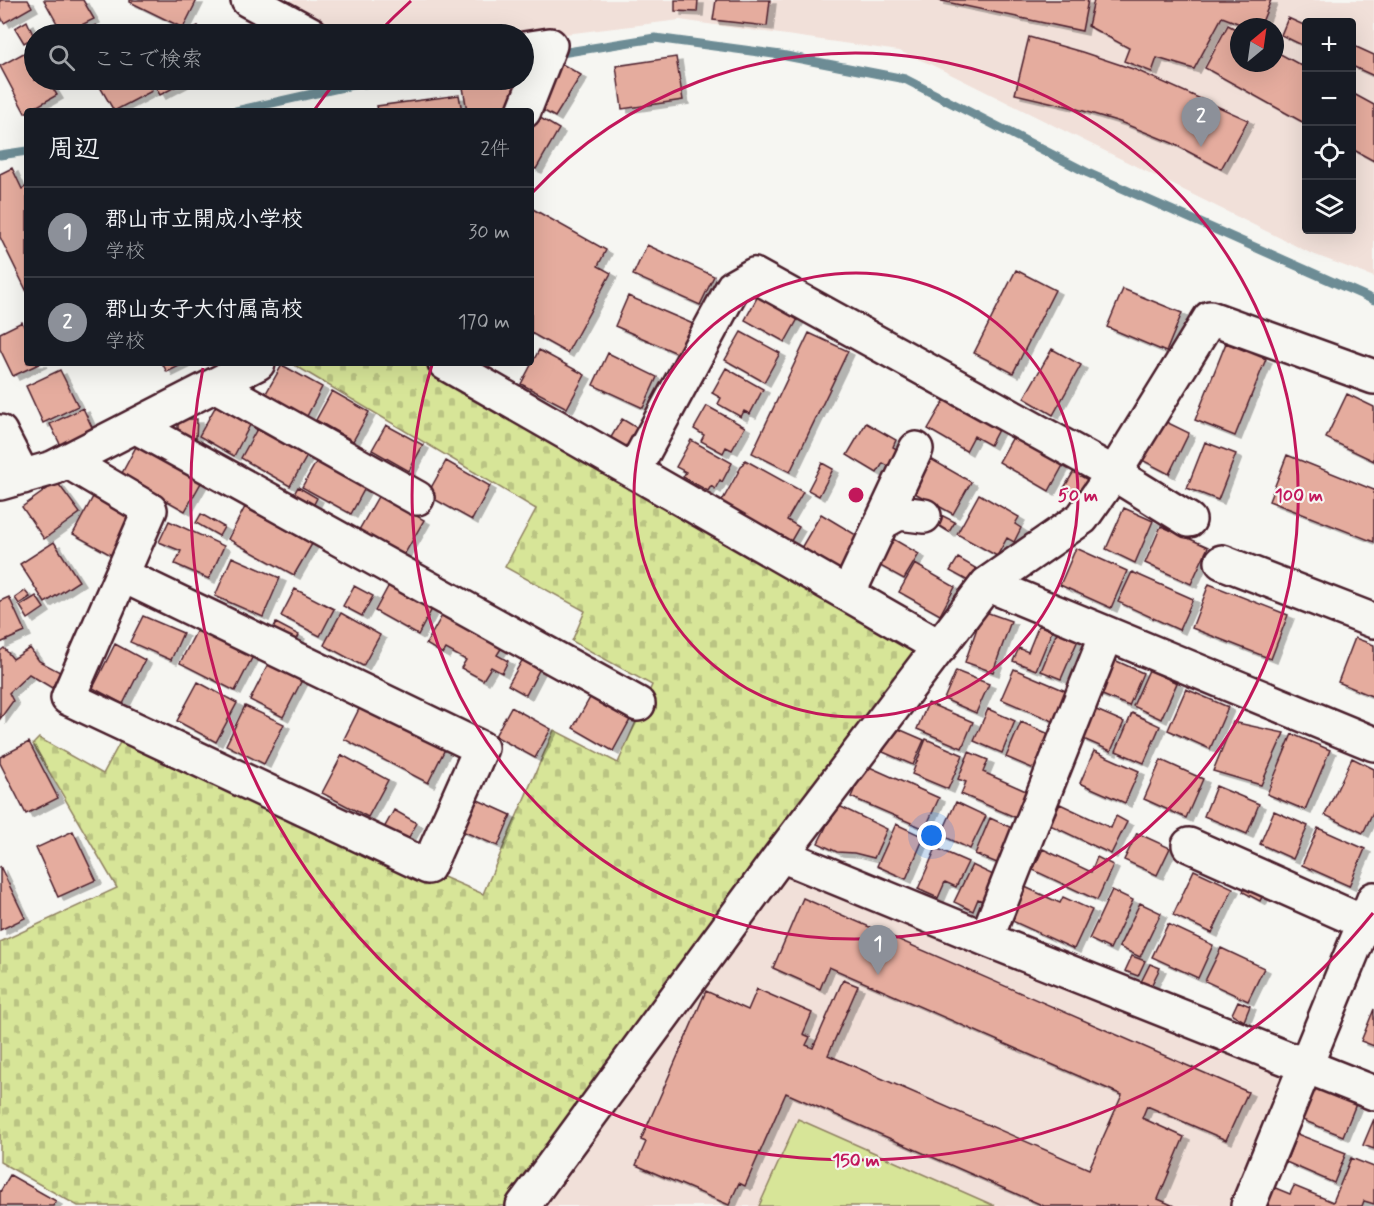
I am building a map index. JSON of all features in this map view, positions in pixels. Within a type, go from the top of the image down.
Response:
[{"type":"street","points":[[248,0],[292,24]]},
{"type":"street","points":[[534,47],[550,45],[534,86]]},
{"type":"street","points":[[525,108],[532,90]]},
{"type":"street","points":[[634,470],[732,287],[754,275],[1113,473],[1189,520]]},
{"type":"street","points":[[523,1206],[781,855],[987,584],[1082,518],[1113,473],[1210,318],[1374,377]]},
{"type":"street","points":[[0,432],[12,480],[53,468],[252,366]]},
{"type":"street","points":[[450,366],[940,647]]},
{"type":"street","points":[[215,385],[417,498]]},
{"type":"street","points":[[135,426],[638,704]]},
{"type":"street","points":[[848,594],[916,449]]},
{"type":"street","points":[[67,461],[150,510],[68,698],[428,867],[481,747],[122,575]]},
{"type":"street","points":[[881,523],[899,513],[924,516]]},
{"type":"street","points":[[1222,562],[1374,621]]},
{"type":"street","points":[[987,584],[1374,744]]},
{"type":"street","points":[[986,939],[1107,634]]},
{"type":"street","points":[[1189,845],[1369,911],[1248,1206]]},
{"type":"street","points":[[781,855],[1374,1093]]},
{"type":"shaded area","points":[[268,0],[1374,0],[1374,277],[1310,253],[930,64],[899,51],[680,20],[534,38],[534,24],[311,24]]},
{"type":"shaded area","points":[[791,873],[1291,1077],[1237,1206],[543,1206]]},
{"type":"green space","points":[[296,366],[433,366],[921,646],[513,1206],[78,1206],[0,1162],[0,942],[117,888],[33,744],[39,738],[103,774],[124,735],[434,883],[439,875],[483,894],[554,730],[618,763],[652,685],[572,641],[585,611],[505,567],[536,509]]},
{"type":"green space","points":[[798,1119],[995,1206],[759,1206]]},
{"type":"building","points":[[0,0],[28,0],[32,7],[4,23],[0,15]]},
{"type":"building","points":[[44,0],[83,0],[94,19],[84,24],[57,24]]},
{"type":"building","points":[[130,0],[197,0],[185,24],[175,24]]},
{"type":"building","points":[[675,0],[698,0],[697,12],[675,11]]},
{"type":"building","points":[[716,0],[770,0],[767,26],[713,20]]},
{"type":"building","points":[[937,0],[1088,0],[1082,31]]},
{"type":"building","points":[[1094,0],[1271,0],[1264,18],[1230,18],[1230,20],[1222,17],[1194,69],[1157,58],[1152,72],[1124,61],[1129,48],[1088,26]]},
{"type":"building","points":[[1288,18],[1302,24],[1302,45],[1284,36],[1284,28]]},
{"type":"building","points":[[27,21],[28,24],[24,24],[24,43],[15,28]]},
{"type":"building","points":[[1228,25],[1230,26],[1230,72],[1284,72],[1284,56],[1302,66],[1302,122],[1205,68]]},
{"type":"building","points":[[1029,37],[1136,70],[1248,120],[1221,169],[1172,143],[1120,122],[1067,106],[1015,94]]},
{"type":"building","points":[[1356,47],[1374,55],[1374,76],[1356,68]]},
{"type":"building","points":[[24,53],[24,90],[54,90],[57,95],[34,108],[24,108],[24,111],[0,66]]},
{"type":"building","points":[[676,57],[683,100],[622,109],[616,66]]},
{"type":"building","points":[[562,64],[581,75],[555,117],[537,107]]},
{"type":"building","points":[[102,90],[152,91],[120,108],[112,108]]},
{"type":"building","points":[[157,90],[169,90],[160,95]]},
{"type":"building","points":[[464,90],[519,90],[510,108],[466,108]]},
{"type":"building","points":[[459,95],[461,108],[377,108],[377,106]]},
{"type":"building","points":[[1356,95],[1374,105],[1374,161],[1356,151]]},
{"type":"building","points":[[537,116],[559,129],[536,169],[534,168],[534,120]]},
{"type":"building","points":[[12,168],[22,189],[24,188],[24,286],[0,237],[0,174]]},
{"type":"building","points":[[534,210],[606,250],[598,266],[611,273],[567,353],[534,335]]},
{"type":"building","points":[[647,245],[714,276],[700,305],[633,275]]},
{"type":"building","points":[[1016,270],[1055,290],[1013,373],[974,353]]},
{"type":"building","points":[[1123,289],[1182,313],[1166,352],[1107,327]]},
{"type":"building","points":[[759,294],[799,317],[785,342],[745,320]]},
{"type":"building","points":[[628,296],[693,324],[679,354],[615,326]]},
{"type":"building","points":[[22,322],[24,366],[35,366],[13,376],[0,349],[0,333]]},
{"type":"building","points":[[741,332],[780,353],[764,382],[725,360]]},
{"type":"building","points":[[809,333],[848,351],[790,472],[752,453]]},
{"type":"building","points":[[1226,343],[1266,359],[1235,436],[1195,420]]},
{"type":"building","points":[[1052,349],[1081,365],[1053,415],[1024,398]]},
{"type":"building","points":[[539,350],[585,375],[567,408],[521,384],[531,366],[534,366],[534,359]]},
{"type":"building","points":[[608,353],[657,377],[643,408],[593,385]]},
{"type":"building","points":[[164,366],[179,366],[167,372]]},
{"type":"building","points":[[281,366],[322,387],[306,418],[265,395]]},
{"type":"building","points":[[726,368],[763,389],[750,414],[744,411],[741,417],[718,404],[721,398],[712,393]]},
{"type":"building","points":[[60,370],[78,406],[43,423],[26,386]]},
{"type":"building","points":[[332,391],[369,412],[353,441],[316,420]]},
{"type":"building","points":[[1347,394],[1374,407],[1374,461],[1326,438]]},
{"type":"building","points":[[947,396],[1001,424],[990,445],[974,436],[966,451],[928,429]]},
{"type":"building","points":[[217,404],[251,423],[234,456],[199,436]]},
{"type":"building","points":[[707,406],[745,427],[732,450],[726,447],[723,453],[701,441],[704,435],[694,429]]},
{"type":"building","points":[[83,408],[96,436],[64,452],[50,424]]},
{"type":"building","points":[[178,419],[197,419],[196,438],[178,437]]},
{"type":"building","points":[[622,419],[644,432],[632,453],[610,439]]},
{"type":"building","points":[[1160,419],[1189,433],[1169,474],[1140,459]]},
{"type":"building","points":[[866,423],[896,440],[893,447],[902,452],[892,468],[883,463],[877,473],[847,455]]},
{"type":"building","points":[[386,425],[423,445],[409,471],[372,450]]},
{"type":"building","points":[[257,429],[307,456],[290,486],[241,458]]},
{"type":"building","points":[[1017,430],[1067,458],[1049,491],[999,462]]},
{"type":"building","points":[[691,440],[732,463],[722,482],[720,480],[715,489],[711,486],[708,491],[683,477],[686,472],[676,467]]},
{"type":"building","points":[[1205,442],[1236,454],[1218,500],[1187,488]]},
{"type":"building","points":[[137,445],[202,481],[185,511],[121,475]]},
{"type":"building","points":[[1287,455],[1374,490],[1374,542],[1269,501]]},
{"type":"building","points":[[929,458],[971,482],[953,514],[911,491]]},
{"type":"building","points":[[318,459],[366,486],[351,514],[302,487]]},
{"type":"building","points":[[745,460],[803,492],[787,520],[799,527],[788,546],[770,536],[772,531],[721,503]]},
{"type":"building","points":[[446,461],[490,486],[472,520],[427,495]]},
{"type":"building","points":[[822,463],[833,469],[819,496],[808,490]]},
{"type":"building","points":[[1077,466],[1093,475],[1081,497],[1064,488]]},
{"type":"building","points":[[57,482],[80,513],[44,539],[22,507]]},
{"type":"building","points":[[298,487],[317,498],[309,514],[289,503]]},
{"type":"building","points":[[979,494],[1019,517],[1015,524],[1021,528],[1014,542],[1007,538],[997,556],[957,534]]},
{"type":"building","points":[[94,495],[132,516],[111,555],[73,534]]},
{"type":"building","points":[[379,495],[424,520],[404,555],[359,530]]},
{"type":"building","points":[[245,507],[312,544],[294,575],[228,539]]},
{"type":"building","points":[[1124,508],[1153,521],[1135,563],[1106,549]]},
{"type":"building","points":[[201,514],[224,527],[219,536],[196,523]]},
{"type":"building","points":[[821,514],[861,538],[842,572],[801,548]]},
{"type":"building","points":[[941,515],[955,522],[949,532],[936,524]]},
{"type":"building","points":[[169,521],[224,546],[209,579],[175,564],[181,551],[159,542]]},
{"type":"building","points":[[1161,526],[1208,547],[1191,584],[1145,563]]},
{"type":"building","points":[[888,536],[919,554],[904,579],[873,562]]},
{"type":"building","points":[[54,542],[79,581],[45,603],[20,564]]},
{"type":"building","points":[[1076,548],[1127,571],[1111,608],[1060,585]]},
{"type":"building","points":[[232,557],[280,578],[263,617],[215,596]]},
{"type":"building","points":[[958,558],[977,569],[970,582],[950,571]]},
{"type":"building","points":[[915,564],[955,587],[940,615],[899,592]]},
{"type":"building","points":[[1132,572],[1193,599],[1179,630],[1118,602]]},
{"type":"building","points":[[1209,584],[1288,615],[1271,659],[1192,628]]},
{"type":"building","points":[[389,585],[432,609],[418,635],[375,611]]},
{"type":"building","points":[[354,586],[373,596],[362,616],[343,606]]},
{"type":"building","points":[[295,589],[334,609],[320,636],[281,616]]},
{"type":"building","points":[[25,591],[30,597],[19,604],[15,598]]},
{"type":"building","points":[[36,596],[44,608],[28,619],[20,606]]},
{"type":"building","points":[[9,597],[25,632],[0,643],[0,601]]},
{"type":"building","points":[[983,611],[1011,621],[993,672],[965,662]]},
{"type":"building","points":[[341,613],[380,635],[363,666],[324,645]]},
{"type":"building","points":[[443,614],[502,647],[497,655],[508,661],[502,673],[491,667],[483,680],[461,668],[466,660],[446,649],[443,654],[426,644]]},
{"type":"building","points":[[143,616],[183,633],[171,660],[130,642]]},
{"type":"building","points":[[276,623],[299,635],[295,644],[271,633]]},
{"type":"building","points":[[1039,625],[1052,631],[1036,670],[1013,661],[1019,648],[1028,652]]},
{"type":"building","points":[[198,628],[253,656],[235,691],[180,663]]},
{"type":"building","points":[[1057,632],[1078,640],[1061,679],[1041,671]]},
{"type":"building","points":[[1355,638],[1374,645],[1374,697],[1338,682]]},
{"type":"building","points":[[115,644],[145,660],[123,704],[93,688]]},
{"type":"building","points":[[4,648],[13,659],[30,648],[39,661],[60,672],[52,688],[29,674],[9,693],[13,701],[0,719],[0,651]]},
{"type":"building","points":[[1110,658],[1143,673],[1129,706],[1095,692]]},
{"type":"building","points":[[523,659],[540,668],[526,695],[508,685]]},
{"type":"building","points":[[270,661],[303,678],[283,717],[250,700]]},
{"type":"building","points":[[1014,669],[1068,692],[1055,722],[1001,699]]},
{"type":"building","points":[[1149,670],[1177,683],[1161,719],[1133,706]]},
{"type":"building","points":[[956,671],[989,684],[976,713],[944,699]]},
{"type":"building","points":[[198,682],[237,703],[216,742],[177,721]]},
{"type":"building","points":[[1186,689],[1228,707],[1210,749],[1168,730]]},
{"type":"building","points":[[591,696],[631,718],[613,751],[573,728]]},
{"type":"building","points":[[928,703],[973,722],[962,748],[917,729]]},
{"type":"building","points":[[361,705],[445,749],[428,783],[344,739]]},
{"type":"building","points":[[245,706],[284,724],[264,764],[226,745]]},
{"type":"building","points":[[511,707],[551,729],[535,758],[495,736]]},
{"type":"building","points":[[988,709],[1015,721],[1002,753],[974,741]]},
{"type":"building","points":[[1094,709],[1124,722],[1111,751],[1081,738]]},
{"type":"building","points":[[1132,713],[1160,726],[1144,763],[1116,751]]},
{"type":"building","points":[[1021,722],[1056,737],[1041,772],[1006,757]]},
{"type":"building","points":[[1233,722],[1284,733],[1261,785],[1213,771]]},
{"type":"building","points":[[894,727],[924,740],[913,765],[883,752]]},
{"type":"building","points":[[1292,734],[1330,750],[1305,810],[1267,794]]},
{"type":"building","points":[[926,739],[963,755],[948,789],[912,774]]},
{"type":"building","points":[[29,742],[58,798],[26,814],[0,763],[0,757]]},
{"type":"building","points":[[1094,751],[1139,771],[1125,803],[1080,783]]},
{"type":"building","points":[[969,752],[988,760],[983,772],[1028,792],[1017,818],[961,794],[966,782],[958,779]]},
{"type":"building","points":[[342,755],[388,780],[368,817],[322,793]]},
{"type":"building","points":[[1352,758],[1374,769],[1374,810],[1363,833],[1325,815]]},
{"type":"building","points":[[1161,760],[1203,779],[1186,818],[1144,799]]},
{"type":"building","points":[[865,765],[939,798],[925,829],[851,797]]},
{"type":"building","points":[[1216,786],[1259,804],[1247,834],[1204,816]]},
{"type":"building","points":[[469,796],[511,815],[498,846],[455,828]]},
{"type":"building","points":[[956,802],[986,816],[970,849],[941,835]]},
{"type":"building","points":[[1060,804],[1111,828],[1116,816],[1127,822],[1111,854],[1050,825]]},
{"type":"building","points":[[837,805],[887,829],[874,858],[837,852],[818,843]]},
{"type":"building","points":[[394,810],[417,823],[405,844],[383,830]]},
{"type":"building","points":[[1274,811],[1308,826],[1293,859],[1260,844]]},
{"type":"building","points":[[990,818],[1016,830],[1002,865],[975,854]]},
{"type":"building","points":[[896,824],[924,837],[906,879],[877,866]]},
{"type":"building","points":[[1318,828],[1365,849],[1349,886],[1302,865]]},
{"type":"building","points":[[73,831],[96,880],[58,897],[36,848]]},
{"type":"building","points":[[1137,833],[1170,848],[1157,875],[1124,860]]},
{"type":"building","points":[[936,848],[968,862],[956,887],[945,882],[938,898],[918,889]]},
{"type":"building","points":[[1043,849],[1091,872],[1097,857],[1113,865],[1097,900],[1033,870]]},
{"type":"building","points":[[972,865],[1002,879],[991,905],[978,899],[973,911],[954,902]]},
{"type":"building","points":[[0,866],[25,918],[0,930]]},
{"type":"building","points":[[1194,870],[1233,888],[1212,933],[1173,915]]},
{"type":"building","points":[[1247,884],[1264,892],[1260,901],[1243,892]]},
{"type":"building","points":[[1025,887],[1060,903],[1063,897],[1092,910],[1074,949],[1010,920]]},
{"type":"building","points":[[1112,890],[1133,900],[1110,949],[1089,939]]},
{"type":"building","points":[[803,898],[1248,1092],[1226,1140],[1147,1106],[1142,1118],[1184,1137],[1158,1199],[1174,1206],[1044,1206],[786,1093],[745,1186],[739,1183],[729,1205],[636,1165],[646,1142],[641,1140],[706,991],[748,1010],[757,989],[812,1013],[803,1034],[810,1037],[806,1045],[813,1048],[843,980],[858,986],[828,1055],[1089,1169],[1122,1095],[829,967],[820,989],[773,968]]},
{"type":"building","points":[[1140,903],[1161,913],[1140,957],[1119,947]]},
{"type":"building","points":[[1168,924],[1213,945],[1198,978],[1152,957]]},
{"type":"building","points":[[1221,948],[1264,968],[1248,1001],[1205,981]]},
{"type":"building","points":[[1132,956],[1145,961],[1138,976],[1125,971]]},
{"type":"building","points":[[1150,964],[1160,968],[1151,986],[1141,982]]},
{"type":"building","points":[[1238,1001],[1250,1006],[1244,1021],[1232,1014]]},
{"type":"building","points":[[1374,1009],[1374,1046],[1361,1041]]},
{"type":"building","points":[[1313,1086],[1356,1104],[1343,1136],[1300,1119]]},
{"type":"building","points":[[1374,1119],[1374,1149],[1363,1145]]},
{"type":"building","points":[[1297,1134],[1346,1153],[1334,1183],[1286,1162]]},
{"type":"building","points":[[1351,1158],[1374,1167],[1374,1204],[1364,1201],[1362,1206],[1266,1206],[1273,1187],[1290,1194],[1294,1186],[1333,1202]]},
{"type":"building","points":[[10,1175],[56,1201],[53,1206],[0,1206],[0,1192]]},
{"type":"waterway","points":[[555,54],[655,38],[781,55],[905,79],[1088,173],[1374,300]]},
{"type":"waterway","points":[[249,108],[330,90]]},
{"type":"waterway","points":[[0,155],[24,151]]},
{"type":"place","name":"郡山女子大付属高校","points":[[1201,147]]},
{"type":"place","name":"郡山市立開成小学校","points":[[878,975]]}]
